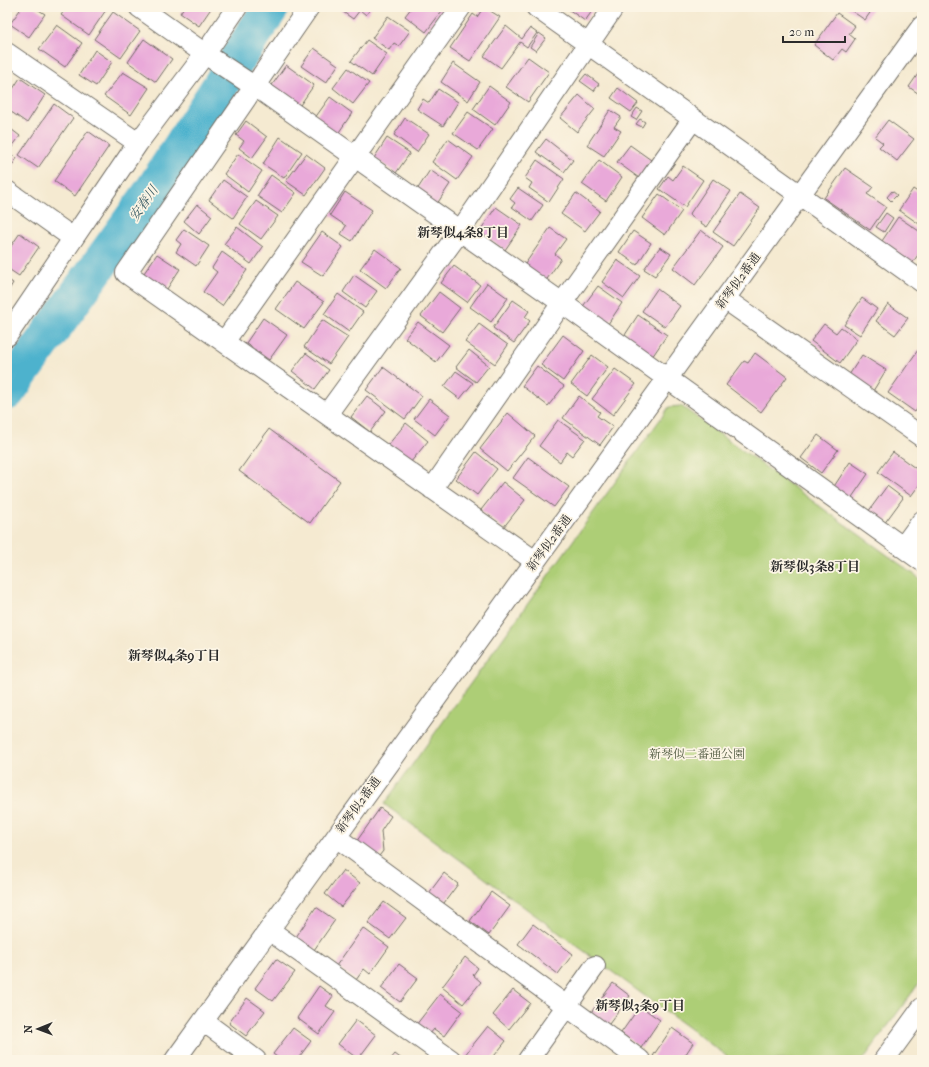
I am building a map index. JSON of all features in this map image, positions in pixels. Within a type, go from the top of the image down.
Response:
[{"type":"street","points":[[139,7],[355,156],[922,561]]},
{"type":"street","points":[[7,336],[138,143],[211,58],[237,7]]},
{"type":"street","points":[[309,7],[250,83],[126,273],[535,562]]},
{"type":"street","points":[[224,342],[461,7]]},
{"type":"street","points":[[536,7],[922,281]]},
{"type":"street","points":[[327,414],[460,231],[614,7]]},
{"type":"street","name":"新琴似2番通","points":[[174,1060],[922,26]]},
{"type":"street","points":[[7,53],[138,143]]},
{"type":"street","points":[[432,489],[693,119]]},
{"type":"street","points":[[7,191],[74,238]]},
{"type":"street","points":[[725,299],[922,437]]},
{"type":"street","points":[[903,547],[922,522]]},
{"type":"street","points":[[336,837],[640,1060]]},
{"type":"street","points":[[269,930],[451,1060]]},
{"type":"street","points":[[528,1060],[596,966]]},
{"type":"street","points":[[884,1060],[922,1008]]},
{"type":"street","points":[[203,1021],[256,1060]]},
{"type":"green space","name":"新琴似二番通公園","points":[[681,406],[922,580],[922,979],[863,1060],[732,1060],[384,804],[669,407]]},
{"type":"building","points":[[22,7],[34,7],[45,14],[29,37],[10,24]]},
{"type":"building","points":[[67,7],[108,7],[89,35],[61,15]]},
{"type":"building","points":[[184,7],[212,7],[199,26],[180,13]]},
{"type":"building","points":[[336,7],[372,7],[366,15],[360,10],[353,19]]},
{"type":"building","points":[[412,7],[445,7],[426,32],[405,16]]},
{"type":"building","points":[[484,7],[500,17],[470,61],[450,48],[473,14],[477,17]]},
{"type":"building","points":[[570,7],[595,7],[585,21],[568,9]]},
{"type":"building","points":[[846,7],[874,7],[865,20]]},
{"type":"building","points":[[113,12],[140,31],[121,58],[94,39]]},
{"type":"building","points":[[837,13],[855,26],[849,34],[855,39],[846,52],[842,49],[833,60],[814,45]]},
{"type":"building","points":[[388,16],[410,31],[399,46],[394,43],[389,50],[372,38]]},
{"type":"building","points":[[57,25],[82,43],[65,67],[39,49]]},
{"type":"building","points":[[506,26],[522,39],[530,28],[537,33],[527,47],[520,42],[501,68],[484,56]]},
{"type":"building","points":[[539,33],[546,38],[536,51],[530,47]]},
{"type":"building","points":[[144,39],[172,59],[156,82],[128,62]]},
{"type":"building","points":[[367,40],[387,54],[372,76],[351,61]]},
{"type":"building","points":[[314,48],[338,65],[326,83],[301,66]]},
{"type":"building","points":[[95,50],[112,62],[96,86],[79,75]]},
{"type":"building","points":[[528,57],[549,72],[528,102],[506,87]]},
{"type":"building","points":[[453,63],[480,82],[468,101],[441,82]]},
{"type":"building","points":[[286,65],[314,85],[298,108],[270,88]]},
{"type":"building","points":[[348,68],[369,83],[353,104],[333,88]]},
{"type":"building","points":[[922,68],[922,96],[909,87]]},
{"type":"building","points":[[123,72],[149,88],[131,115],[104,96]]},
{"type":"building","points":[[586,74],[599,84],[594,91],[580,81]]},
{"type":"building","points":[[20,78],[45,95],[27,123],[7,109],[7,98]]},
{"type":"building","points":[[489,86],[511,102],[495,125],[473,109]]},
{"type":"building","points":[[618,88],[638,103],[631,112],[611,98]]},
{"type":"building","points":[[438,89],[458,102],[443,126],[417,109],[423,99],[429,103]]},
{"type":"building","points":[[579,95],[595,109],[577,132],[560,118]]},
{"type":"building","points":[[330,97],[352,113],[335,138],[312,122]]},
{"type":"building","points":[[54,104],[73,118],[38,168],[19,155]]},
{"type":"building","points":[[637,108],[642,111],[636,120],[631,117]]},
{"type":"building","points":[[610,110],[621,117],[614,127],[621,131],[604,156],[587,145]]},
{"type":"building","points":[[468,112],[493,129],[478,150],[453,133]]},
{"type":"building","points":[[405,118],[429,134],[417,152],[394,135]]},
{"type":"building","points":[[640,119],[645,122],[642,127],[636,124]]},
{"type":"building","points":[[888,120],[914,139],[897,161],[879,147],[883,143],[875,137]]},
{"type":"building","points":[[246,121],[267,137],[252,158],[239,148],[244,141],[236,135]]},
{"type":"building","points":[[7,126],[20,136],[7,154]]},
{"type":"building","points":[[88,131],[109,146],[75,196],[54,181]]},
{"type":"building","points":[[280,137],[302,152],[284,178],[263,164]]},
{"type":"building","points":[[387,138],[410,153],[396,173],[374,158]]},
{"type":"building","points":[[448,139],[473,157],[457,180],[432,162]]},
{"type":"building","points":[[546,139],[573,160],[564,172],[536,152]]},
{"type":"building","points":[[630,145],[651,160],[639,178],[617,162]]},
{"type":"building","points":[[238,154],[262,171],[248,192],[224,174]]},
{"type":"building","points":[[306,154],[325,168],[306,195],[286,181]]},
{"type":"building","points":[[12,155],[17,158],[9,170],[7,168],[7,162]]},
{"type":"building","points":[[537,160],[564,179],[549,202],[529,188],[532,183],[525,178]]},
{"type":"building","points":[[599,160],[622,177],[606,201],[582,184]]},
{"type":"building","points":[[683,166],[703,180],[685,207],[659,189],[668,176],[673,180]]},
{"type":"building","points":[[845,168],[873,187],[867,194],[886,207],[870,230],[824,198]]},
{"type":"building","points":[[430,170],[450,184],[435,207],[415,193]]},
{"type":"building","points":[[271,175],[296,193],[282,213],[257,196]]},
{"type":"building","points":[[713,179],[731,191],[707,227],[689,215]]},
{"type":"building","points":[[223,180],[247,197],[233,218],[209,200]]},
{"type":"building","points":[[518,188],[543,205],[532,221],[512,207],[515,203],[510,199]]},
{"type":"building","points":[[913,189],[922,195],[922,226],[899,210]]},
{"type":"building","points":[[892,191],[897,195],[891,201],[887,197]]},
{"type":"building","points":[[345,192],[372,210],[352,241],[341,234],[346,226],[330,215]]},
{"type":"building","points":[[576,193],[600,211],[585,231],[561,214]]},
{"type":"building","points":[[659,194],[682,211],[665,235],[642,218]]},
{"type":"building","points":[[740,194],[760,208],[733,246],[713,232]]},
{"type":"building","points":[[256,201],[278,216],[261,239],[240,224]]},
{"type":"building","points":[[197,204],[212,216],[199,234],[184,221]]},
{"type":"building","points":[[496,207],[522,225],[505,250],[479,232]]},
{"type":"building","points":[[886,213],[893,218],[884,232],[876,227]]},
{"type":"building","points":[[898,217],[922,233],[922,249],[909,268],[878,247]]},
{"type":"building","points":[[237,227],[263,247],[251,264],[224,244]]},
{"type":"building","points":[[550,228],[566,239],[555,254],[561,259],[545,282],[523,267]]},
{"type":"building","points":[[184,229],[209,246],[196,266],[176,252],[181,244],[176,240]]},
{"type":"building","points":[[701,230],[723,247],[695,285],[673,268]]},
{"type":"building","points":[[633,231],[651,243],[637,265],[619,252]]},
{"type":"building","points":[[322,232],[343,247],[323,276],[301,262]]},
{"type":"building","points":[[20,233],[39,247],[19,276],[7,268],[7,252]]},
{"type":"building","points":[[660,247],[671,254],[655,276],[644,269]]},
{"type":"building","points":[[375,249],[401,268],[386,288],[360,269]]},
{"type":"building","points":[[222,252],[247,270],[222,306],[203,292],[217,272],[212,268]]},
{"type":"building","points":[[157,254],[180,269],[165,292],[142,276]]},
{"type":"building","points":[[617,260],[640,276],[624,298],[602,282]]},
{"type":"building","points":[[454,266],[480,285],[467,302],[441,283]]},
{"type":"building","points":[[354,275],[377,291],[365,308],[343,292]]},
{"type":"building","points":[[7,279],[13,283],[7,293]]},
{"type":"building","points":[[295,282],[324,302],[304,329],[276,309]]},
{"type":"building","points":[[487,283],[508,298],[491,322],[470,307]]},
{"type":"building","points":[[598,286],[622,303],[606,327],[581,309]]},
{"type":"building","points":[[657,289],[680,306],[665,327],[642,311]]},
{"type":"building","points":[[439,292],[460,308],[442,332],[421,316]]},
{"type":"building","points":[[338,294],[363,312],[349,332],[324,314]]},
{"type":"building","points":[[862,298],[877,309],[860,335],[844,325]]},
{"type":"building","points":[[513,300],[529,311],[525,317],[530,321],[514,343],[493,328]]},
{"type":"building","points":[[888,304],[908,318],[895,335],[876,321]]},
{"type":"building","points":[[638,315],[667,335],[650,360],[621,341]]},
{"type":"building","points":[[263,318],[287,335],[269,360],[246,343]]},
{"type":"building","points":[[322,320],[348,337],[329,364],[304,347]]},
{"type":"building","points":[[418,322],[449,345],[436,362],[405,338]]},
{"type":"building","points":[[479,324],[508,345],[495,364],[465,342]]},
{"type":"building","points":[[824,324],[836,333],[841,327],[857,339],[840,363],[811,341]]},
{"type":"building","points":[[563,335],[584,351],[563,381],[541,365]]},
{"type":"building","points":[[469,350],[489,366],[476,382],[456,367]]},
{"type":"building","points":[[918,350],[922,353],[922,401],[915,412],[888,393]]},
{"type":"building","points":[[306,353],[329,370],[315,389],[292,371]]},
{"type":"building","points":[[755,353],[787,377],[761,412],[726,385],[744,361],[748,363]]},
{"type":"building","points":[[592,355],[608,367],[587,396],[571,384]]},
{"type":"building","points":[[862,355],[886,370],[873,391],[849,375]]},
{"type":"building","points":[[537,366],[564,386],[548,406],[522,386]]},
{"type":"building","points":[[383,367],[422,396],[405,419],[366,390]]},
{"type":"building","points":[[615,369],[636,384],[613,415],[592,399]]},
{"type":"building","points":[[456,371],[473,383],[460,399],[444,387]]},
{"type":"building","points":[[367,396],[386,411],[370,432],[351,417]]},
{"type":"building","points":[[579,396],[600,412],[597,416],[613,427],[600,445],[563,418]]},
{"type":"building","points":[[429,399],[450,415],[435,435],[414,419]]},
{"type":"building","points":[[508,413],[535,436],[507,471],[480,449]]},
{"type":"building","points":[[558,420],[585,439],[572,456],[567,452],[560,462],[539,446]]},
{"type":"building","points":[[406,423],[428,441],[410,463],[388,445]]},
{"type":"building","points":[[269,429],[340,481],[310,523],[239,471]]},
{"type":"building","points":[[818,435],[838,450],[821,473],[801,458]]},
{"type":"building","points":[[476,452],[497,469],[477,495],[456,479]]},
{"type":"building","points":[[893,452],[922,473],[922,481],[911,496],[878,472]]},
{"type":"building","points":[[528,457],[569,487],[554,507],[513,478]]},
{"type":"building","points":[[850,462],[868,474],[848,503],[831,491]]},
{"type":"building","points":[[503,482],[525,500],[503,528],[481,510]]},
{"type":"building","points":[[887,486],[903,498],[884,524],[868,512]]},
{"type":"building","points":[[380,808],[391,816],[381,831],[383,851],[376,860],[354,845]]},
{"type":"building","points":[[343,870],[360,883],[341,907],[325,894]]},
{"type":"building","points":[[444,873],[458,884],[441,907],[426,897]]},
{"type":"building","points":[[491,892],[510,906],[489,935],[470,921]]},
{"type":"building","points":[[384,902],[406,918],[390,939],[368,923]]},
{"type":"building","points":[[316,907],[335,920],[314,950],[296,937]]},
{"type":"building","points":[[533,924],[573,954],[558,974],[518,944]]},
{"type":"building","points":[[363,928],[389,947],[370,974],[364,969],[356,980],[336,966]]},
{"type":"building","points":[[465,957],[478,968],[473,975],[481,982],[463,1004],[442,987]]},
{"type":"building","points":[[276,959],[295,972],[273,1001],[255,988]]},
{"type":"building","points":[[399,964],[418,978],[400,1002],[381,988]]},
{"type":"building","points":[[613,983],[630,996],[606,1028],[589,1015]]},
{"type":"building","points":[[319,986],[333,996],[326,1006],[335,1012],[319,1034],[297,1018]]},
{"type":"building","points":[[513,990],[530,1003],[509,1029],[493,1015]]},
{"type":"building","points":[[440,994],[462,1011],[444,1036],[434,1029],[429,1035],[416,1025]]},
{"type":"building","points":[[247,998],[265,1011],[246,1036],[229,1023]]},
{"type":"building","points":[[640,1006],[660,1020],[641,1048],[621,1033]]},
{"type":"building","points":[[356,1020],[376,1035],[358,1059],[338,1044]]},
{"type":"building","points":[[488,1026],[506,1041],[491,1060],[468,1060],[464,1056]]},
{"type":"building","points":[[293,1028],[311,1041],[297,1060],[281,1060],[273,1054]]},
{"type":"building","points":[[672,1028],[693,1043],[682,1060],[659,1060],[653,1056]]},
{"type":"building","points":[[395,1054],[403,1060],[390,1060]]},
{"type":"waterway","name":"安春川","points":[[7,392],[153,190],[271,7]]},
{"type":"district","name":"新琴似4条8丁目","points":[[463,232]]},
{"type":"district","name":"新琴似3条8丁目","points":[[815,566]]},
{"type":"district","name":"新琴似4条9丁目","points":[[174,655]]},
{"type":"district","name":"新琴似3条9丁目","points":[[640,1005]]}]
